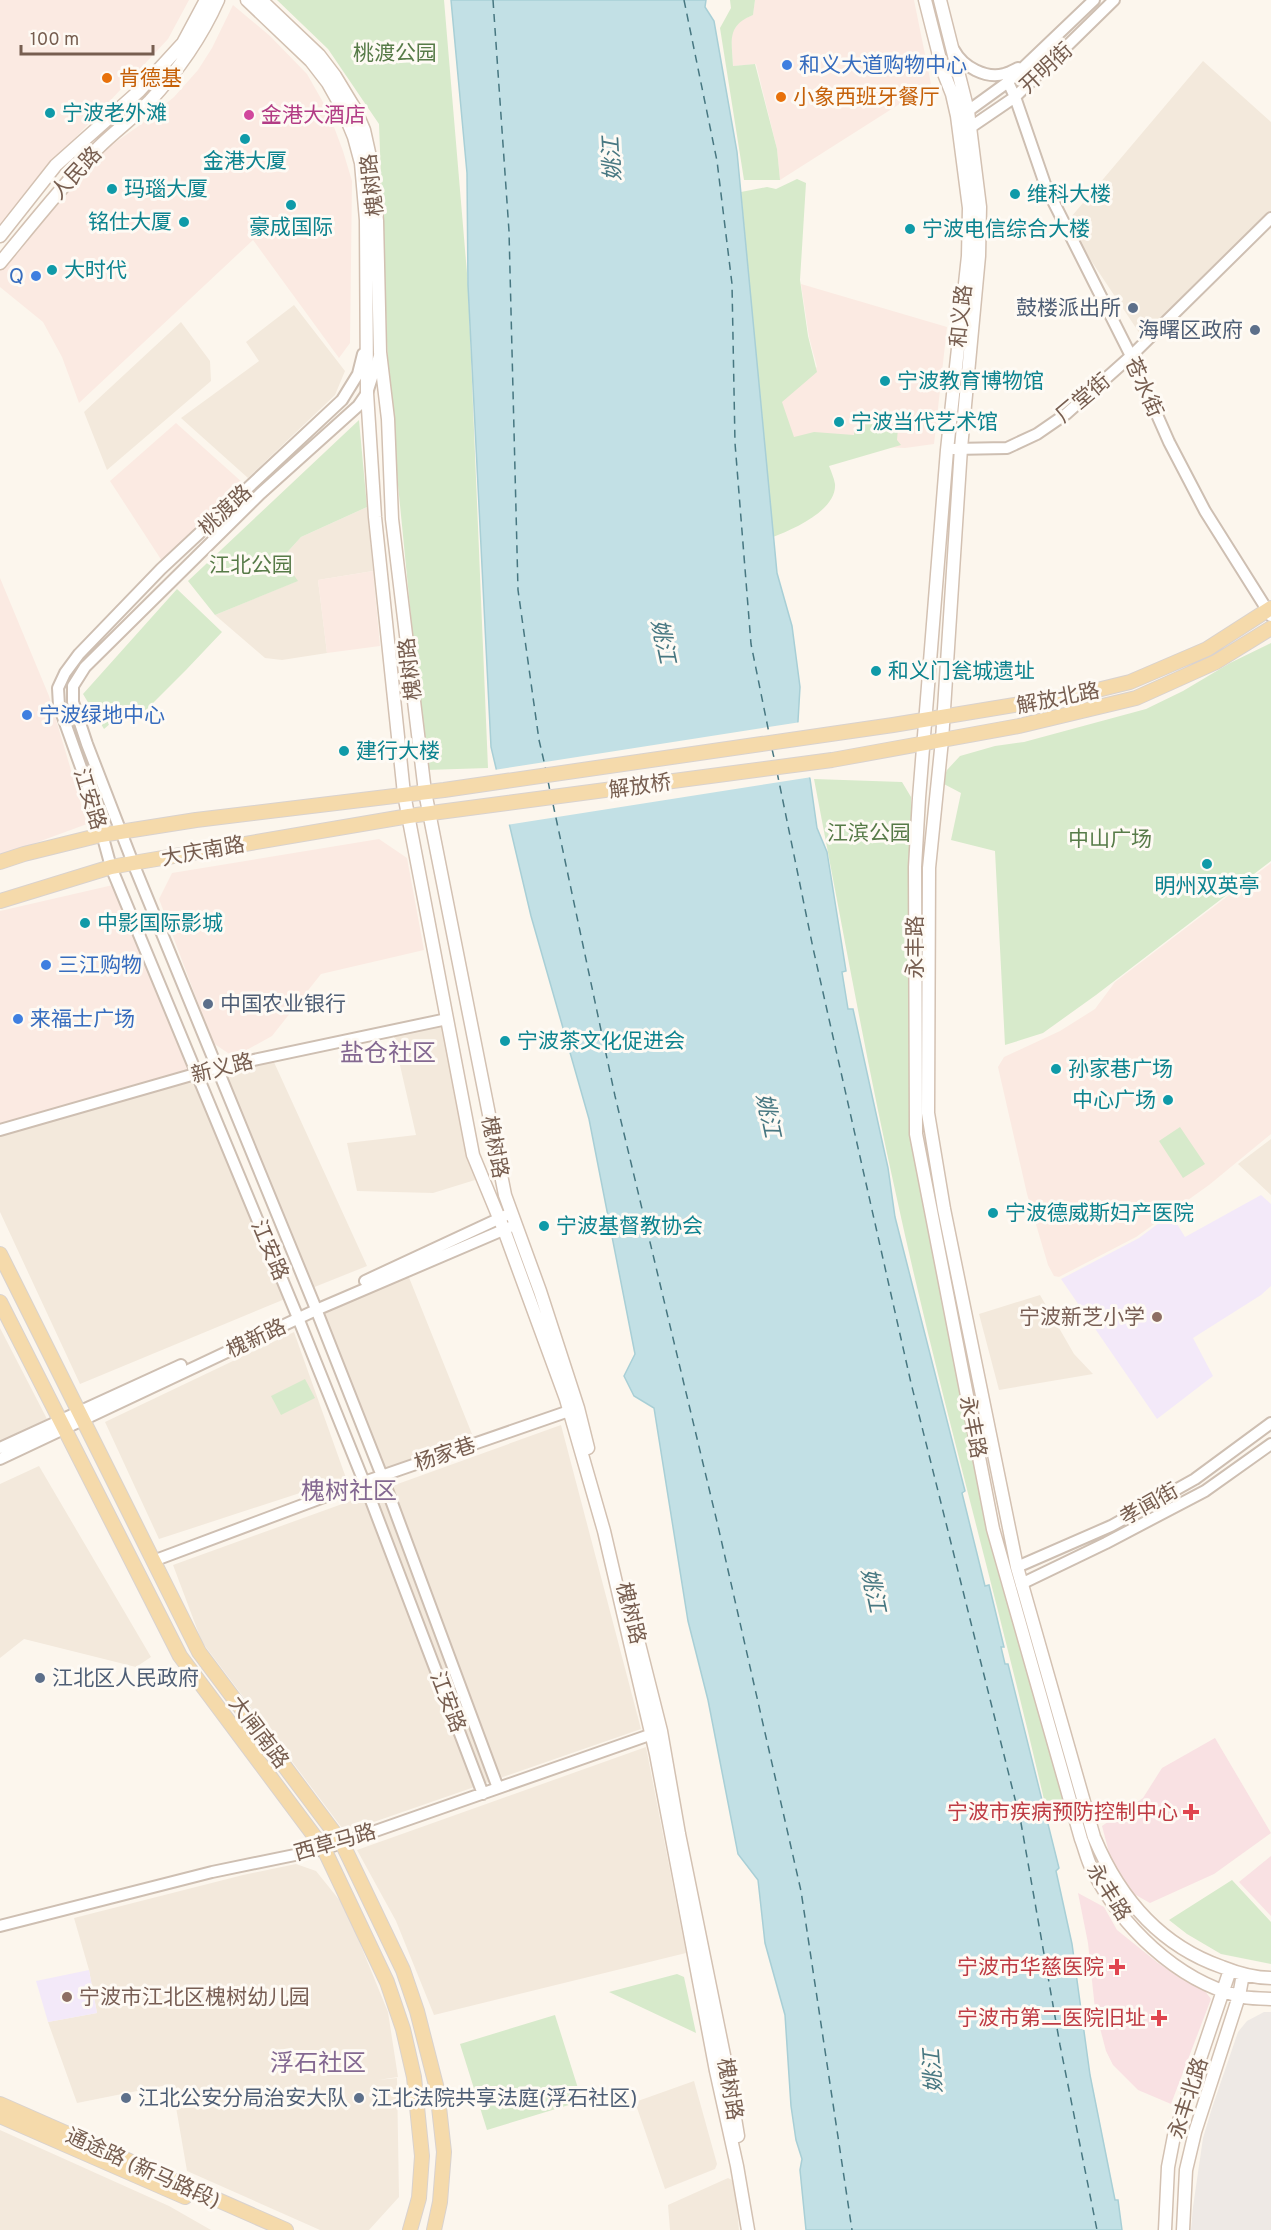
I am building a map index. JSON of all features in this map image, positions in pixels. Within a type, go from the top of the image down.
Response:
[{"type":"main road","name":"人民路","points":[[0,236],[56,165],[139,91],[183,43],[206,0]]},
{"type":"main road","name":"人民路","points":[[0,263],[60,188],[100,146],[149,102],[171,76],[204,30],[218,0]]},
{"type":"main road","points":[[247,0],[315,58]]},
{"type":"main road","points":[[261,0],[315,58]]},
{"type":"main road","name":"和义路","points":[[924,744],[947,450],[968,256],[969,208],[957,116],[952,94],[942,71],[925,0]]},
{"type":"main road","name":"和义路","points":[[940,0],[968,111],[980,207],[979,256],[961,448],[942,740]]},
{"type":"main road","name":"槐树路","points":[[315,58],[342,108],[354,137],[361,163],[366,220],[368,393],[375,517],[404,795],[472,1155],[508,1222],[540,1291],[578,1408],[679,1834],[727,2070],[753,2230]]},
{"type":"main road","name":"槐树路","points":[[315,58],[335,76],[355,109],[364,130],[370,157],[377,220],[380,352],[388,419],[392,519],[425,792],[505,1195],[508,1222],[569,1411],[604,1531],[656,1732],[716,2071],[737,2166],[748,2230]]},
{"type":"main road","name":"解放北路","points":[[827,735],[1034,703],[1130,682],[1208,649],[1270,612]]},
{"type":"main road","name":"解放北路","points":[[832,760],[1071,715],[1136,698],[1216,662],[1271,628]]},
{"type":"main road","name":"解放桥","points":[[425,792],[827,735]]},
{"type":"main road","name":"永丰路","points":[[942,740],[929,868],[928,1113],[944,1209],[1021,1584],[1094,1837],[1104,1862],[1146,1921],[1180,1948],[1230,1971],[1267,1978]]},
{"type":"main road","name":"永丰路","points":[[924,744],[915,867],[916,1134],[993,1529],[1091,1868],[1114,1906],[1150,1947],[1185,1972],[1224,1991],[1239,1996],[1271,1999]]},
{"type":"main road","name":"解放桥","points":[[430,814],[832,760]]},
{"type":"main road","name":"大庆南路","points":[[0,862],[101,835],[196,820],[425,792]]},
{"type":"main road","name":"大庆南路","points":[[0,901],[111,867],[430,814]]},
{"type":"main road","name":"大闸南路","points":[[0,1254],[199,1652],[342,1843],[403,1970],[417,2011],[437,2089],[444,2152],[440,2202],[434,2230]]},
{"type":"main road","name":"大闸南路","points":[[0,1302],[180,1656],[324,1849],[387,1982],[403,2030],[414,2077],[422,2156],[419,2198],[410,2230]]},
{"type":"main road","name":"永丰北路","points":[[1165,2230],[1168,2167],[1174,2136],[1230,1971]]},
{"type":"main road","name":"永丰北路","points":[[1183,2230],[1186,2170],[1195,2132],[1239,1996],[1243,1974]]},
{"type":"main road","name":"通途路 (新马路段)","points":[[0,2104],[286,2230]]},
{"type":"main road","name":"通途路 (新马路段)","points":[[0,2116],[262,2230]]},
{"type":"street","name":"开明街","points":[[968,111],[1008,82],[1094,0]]},
{"type":"street","name":"开明街","points":[[971,127],[1015,96],[1114,0]]},
{"type":"street","points":[[952,46],[958,58],[969,67],[987,74],[1004,74],[1029,63]]},
{"type":"street","name":"苍水街","points":[[1008,82],[1015,96],[1046,187],[1131,356],[1169,442],[1205,511],[1270,612]]},
{"type":"street","name":"厂堂街","points":[[947,450],[1007,448],[1037,434],[1066,414],[1131,356],[1271,218]]},
{"type":"street","name":"桃渡路","points":[[59,706],[58,688],[65,673],[80,654],[161,569],[342,400],[362,364],[368,302]]},
{"type":"street","name":"桃渡路","points":[[73,702],[73,686],[86,667],[260,495],[358,406],[368,393],[380,352]]},
{"type":"street","name":"江安路","points":[[73,702],[132,863],[382,1476],[498,1788]]},
{"type":"street","name":"江安路","points":[[59,706],[93,801],[111,867],[297,1315],[364,1482],[483,1794]]},
{"type":"street","name":"新义路","points":[[0,1130],[216,1068],[447,1019]]},
{"type":"street","name":"槐新路","points":[[0,1448],[61,1425],[297,1315],[508,1222]]},
{"type":"street","name":"杨家巷","points":[[153,1561],[364,1482],[569,1411]]},
{"type":"street","name":"孝闻街","points":[[1017,1568],[1111,1526],[1184,1485],[1271,1423]]},
{"type":"street","name":"槐新路","points":[[0,1459],[61,1425]]},
{"type":"street","name":"孝闻街","points":[[1021,1584],[1205,1491],[1271,1444]]},
{"type":"street","name":"西草马路","points":[[0,1926],[212,1872],[324,1849],[656,1732]]},
{"type":"shaded area","name":"宁波老外滩","points":[[0,0],[189,0],[168,39],[48,167],[0,226]]},
{"type":"shaded area","points":[[755,0],[914,0],[931,84],[780,180],[777,149],[756,64],[733,66],[731,34],[741,20],[753,15]]},
{"type":"shaded area","points":[[233,5],[270,36],[307,74],[328,111],[343,151],[352,181],[350,343],[339,358],[253,240],[79,403],[62,357],[43,322],[0,287],[0,269],[58,196],[96,156],[140,125],[174,97],[198,70],[212,48]]},
{"type":"shaded area","points":[[1203,61],[1271,122],[1271,214],[1144,340],[1066,223]]},
{"type":"shaded area","points":[[801,284],[947,327],[934,444],[905,448],[793,443],[771,400],[817,367],[809,337]]},
{"type":"shaded area","points":[[294,305],[345,371],[335,395],[248,478],[181,418],[259,361],[246,342]]},
{"type":"shaded area","points":[[181,322],[210,361],[211,381],[107,470],[84,412]]},
{"type":"shaded area","points":[[176,423],[243,483],[162,561],[110,481]]},
{"type":"shaded area","points":[[367,507],[373,571],[318,580],[327,653],[282,660],[265,658],[215,615],[297,581],[282,558],[301,537]]},
{"type":"shaded area","points":[[373,571],[380,646],[327,653],[318,580]]},
{"type":"shaded area","name":"宁波绿地中心","points":[[0,578],[49,696],[87,824],[0,856]]},
{"type":"shaded area","points":[[379,839],[407,858],[424,950],[321,974],[272,1036],[234,1057],[213,1043],[159,899],[172,873]]},
{"type":"shaded area","points":[[1271,863],[1271,1134],[1209,1185],[1136,1237],[1059,1277],[1054,1276],[1048,1265],[1027,1194],[998,1067],[1004,1057],[1060,1031],[1095,1009],[1115,982]]},
{"type":"shaded area","points":[[113,885],[190,1071],[0,1125],[0,911]]},
{"type":"shaded area","points":[[444,1024],[475,1180],[433,1193],[357,1191],[347,1143],[416,1135],[393,1035]]},
{"type":"shaded area","points":[[273,1060],[367,1266],[312,1288],[222,1072]]},
{"type":"shaded area","points":[[192,1078],[285,1299],[80,1384],[0,1212],[0,1136]]},
{"type":"shaded area","points":[[1271,1139],[1271,1195],[1238,1164]]},
{"type":"shaded area","name":"宁波新芝小学","points":[[1261,1195],[1271,1204],[1271,1286],[1261,1295],[1193,1338],[1213,1376],[1157,1419],[1061,1279],[1139,1238],[1171,1214],[1185,1237]]},
{"type":"shaded area","points":[[408,1275],[474,1439],[384,1472],[323,1312]]},
{"type":"shaded area","points":[[1040,1295],[1074,1354],[1093,1374],[999,1390],[979,1314]]},
{"type":"shaded area","points":[[0,1328],[47,1419],[0,1441]]},
{"type":"shaded area","points":[[294,1332],[346,1478],[159,1539],[105,1422]]},
{"type":"shaded area","points":[[561,1425],[641,1729],[345,1832],[202,1642],[173,1565]]},
{"type":"shaded area","points":[[39,1466],[151,1657],[136,1667],[24,1639],[0,1658],[0,1484]]},
{"type":"shaded area","name":"宁波市疾病预防控制中心","points":[[1215,1738],[1271,1833],[1214,1874],[1150,1903],[1134,1894],[1112,1864],[1102,1826],[1143,1798],[1162,1768]]},
{"type":"shaded area","points":[[646,1747],[686,1953],[434,2015],[396,1921],[357,1850]]},
{"type":"shaded area","points":[[1271,1856],[1271,1916],[1239,1882]]},
{"type":"shaded area","name":"浮石社区","points":[[296,1864],[316,1871],[345,1907],[388,2012],[398,2077],[378,2080],[397,2078],[399,2197],[369,2230],[320,2230],[187,2171],[172,2084],[77,2103],[48,2022],[97,2013],[89,1970],[74,1918],[243,1875]]},
{"type":"shaded area","name":"宁波市第二医院旧址","points":[[1078,1893],[1104,1907],[1117,1930],[1158,1963],[1205,1991],[1211,1999],[1171,2104],[1138,2090],[1113,2065],[1106,2051],[1095,2009],[1088,1943]]},
{"type":"shaded area","name":"宁波市江北区槐树幼儿园","points":[[89,1970],[97,2013],[48,2022],[36,1981]]},
{"type":"shaded area","points":[[1264,2012],[1271,2012],[1271,2230],[1191,2230],[1203,2138],[1212,2108],[1238,2032],[1247,2021]]},
{"type":"shaded area","points":[[694,2081],[717,2164],[715,2169],[665,2189],[635,2102]]},
{"type":"shaded area","points":[[0,2130],[169,2206],[211,2230],[0,2230]]},
{"type":"shaded area","points":[[728,2178],[734,2181],[739,2230],[670,2230],[668,2205]]},
{"type":"green space","name":"桃渡公园","points":[[277,0],[444,0],[468,285],[488,768],[426,770],[389,393],[379,124],[328,49]]},
{"type":"green space","points":[[730,0],[755,0],[753,15],[738,24],[732,35],[733,66],[755,64],[777,149],[780,180],[744,180],[720,28],[731,8]]},
{"type":"green space","points":[[797,179],[806,183],[800,280],[808,336],[817,372],[782,402],[794,437],[814,432],[854,435],[855,428],[866,423],[898,428],[897,440],[901,445],[829,466],[835,484],[834,493],[829,502],[802,524],[773,537],[741,192],[767,187],[776,189]]},
{"type":"green space","name":"江北公园","points":[[359,420],[367,507],[301,537],[282,558],[298,581],[215,615],[188,581]]},
{"type":"green space","points":[[177,589],[222,632],[144,712],[133,704],[104,729],[83,694]]},
{"type":"green space","name":"中山广场","points":[[1271,643],[1271,861],[1043,1033],[1005,1045],[995,851],[951,840],[961,793],[942,783],[947,770],[960,756],[995,746],[1024,742],[1146,709]]},
{"type":"green space","name":"江滨公园","points":[[814,779],[902,782],[911,797],[914,1120],[1010,1591],[1067,1814],[1048,1817],[933,1354],[875,1094]]},
{"type":"green space","points":[[1180,1127],[1205,1164],[1183,1178],[1159,1141]]},
{"type":"green space","points":[[305,1379],[315,1398],[281,1415],[271,1396]]},
{"type":"green space","points":[[1232,1880],[1271,1922],[1271,1964],[1221,1954],[1187,1934],[1169,1920]]},
{"type":"green space","points":[[677,1974],[684,1977],[696,2033],[609,1992]]},
{"type":"green space","points":[[555,2015],[582,2101],[487,2130],[460,2044]]},
{"type":"water","name":"姚江","points":[[451,0],[706,0],[705,7],[714,21],[737,152],[777,573],[792,626],[800,687],[797,738],[810,779],[817,828],[827,852],[846,971],[842,972],[848,1009],[853,1009],[888,1168],[895,1217],[965,1491],[962,1493],[985,1586],[989,1585],[1004,1647],[1001,1647],[1005,1664],[1008,1664],[1059,1868],[1056,1871],[1072,1944],[1090,2075],[1115,2200],[1118,2200],[1122,2230],[806,2230],[800,2170],[802,2159],[796,2140],[791,2106],[785,2015],[765,1943],[758,1880],[738,1854],[708,1700],[688,1621],[654,1408],[634,1396],[624,1376],[635,1354],[589,1119],[531,916],[491,747],[468,285],[467,173]]},
{"type":"pier","points":[[801,722],[800,738],[812,777],[507,825],[494,770]]},
{"type":"ferry route","points":[[493,0],[509,231],[518,590],[539,740],[546,770]]},
{"type":"ferry route","points":[[684,0],[717,161],[732,284],[735,443],[751,644],[770,738]]},
{"type":"ferry route","points":[[772,749],[775,762]]},
{"type":"ferry route","points":[[777,772],[813,948],[911,1383],[1021,1823],[1060,2045],[1097,2230]]},
{"type":"ferry route","points":[[548,781],[550,791]]},
{"type":"ferry route","points":[[553,804],[615,1096],[718,1526],[801,1891],[852,2230]]},
{"type":"place","name":"和义大道购物中心","points":[[787,65]]},
{"type":"place","name":"肯德基","points":[[107,78]]},
{"type":"place","name":"小象西班牙餐厅","points":[[781,97]]},
{"type":"place","name":"宁波老外滩","points":[[50,113]]},
{"type":"place","name":"金港大酒店","points":[[249,115]]},
{"type":"place","name":"金港大厦","points":[[245,139]]},
{"type":"place","name":"玛瑙大厦","points":[[112,189]]},
{"type":"place","name":"维科大楼","points":[[1015,194]]},
{"type":"place","name":"豪成国际","points":[[291,205]]},
{"type":"place","name":"铭仕大厦","points":[[184,222]]},
{"type":"place","name":"宁波电信综合大楼","points":[[910,229]]},
{"type":"place","name":"大时代","points":[[52,270]]},
{"type":"place","name":"Q","points":[[36,276]]},
{"type":"place","name":"鼓楼派出所","points":[[1133,308]]},
{"type":"place","name":"海曙区政府","points":[[1255,330]]},
{"type":"place","name":"宁波教育博物馆","points":[[885,381]]},
{"type":"place","name":"宁波当代艺术馆","points":[[839,422]]},
{"type":"place","name":"和义门瓮城遗址","points":[[876,671]]},
{"type":"place","name":"宁波绿地中心","points":[[27,715]]},
{"type":"place","name":"建行大楼","points":[[344,751]]},
{"type":"place","name":"明州双英亭","points":[[1207,864]]},
{"type":"place","name":"中影国际影城","points":[[85,923]]},
{"type":"place","name":"三江购物","points":[[46,965]]},
{"type":"place","name":"中国农业银行","points":[[208,1004]]},
{"type":"place","name":"来福士广场","points":[[18,1019]]},
{"type":"place","name":"宁波茶文化促进会","points":[[505,1041]]},
{"type":"place","name":"孙家巷广场","points":[[1056,1069]]},
{"type":"place","name":"中心广场","points":[[1168,1100]]},
{"type":"place","name":"宁波德威斯妇产医院","points":[[993,1213]]},
{"type":"place","name":"宁波基督教协会","points":[[544,1226]]},
{"type":"place","name":"宁波新芝小学","points":[[1157,1317]]},
{"type":"place","name":"江北区人民政府","points":[[40,1678]]},
{"type":"place","name":"宁波市疾病预防控制中心","points":[[1191,1812]]},
{"type":"place","name":"宁波市华慈医院","points":[[1117,1967]]},
{"type":"place","name":"宁波市江北区槐树幼儿园","points":[[67,1997]]},
{"type":"place","name":"宁波市第二医院旧址","points":[[1159,2018]]},
{"type":"place","name":"江北公安分局治安大队","points":[[126,2098]]},
{"type":"place","name":"江北法院共享法庭(浮石社区)","points":[[359,2098]]},
{"type":"district","name":"盐仓社区","points":[[388,1053]]},
{"type":"district","name":"槐树社区","points":[[349,1491]]},
{"type":"district","name":"浮石社区","points":[[318,2063]]}]
